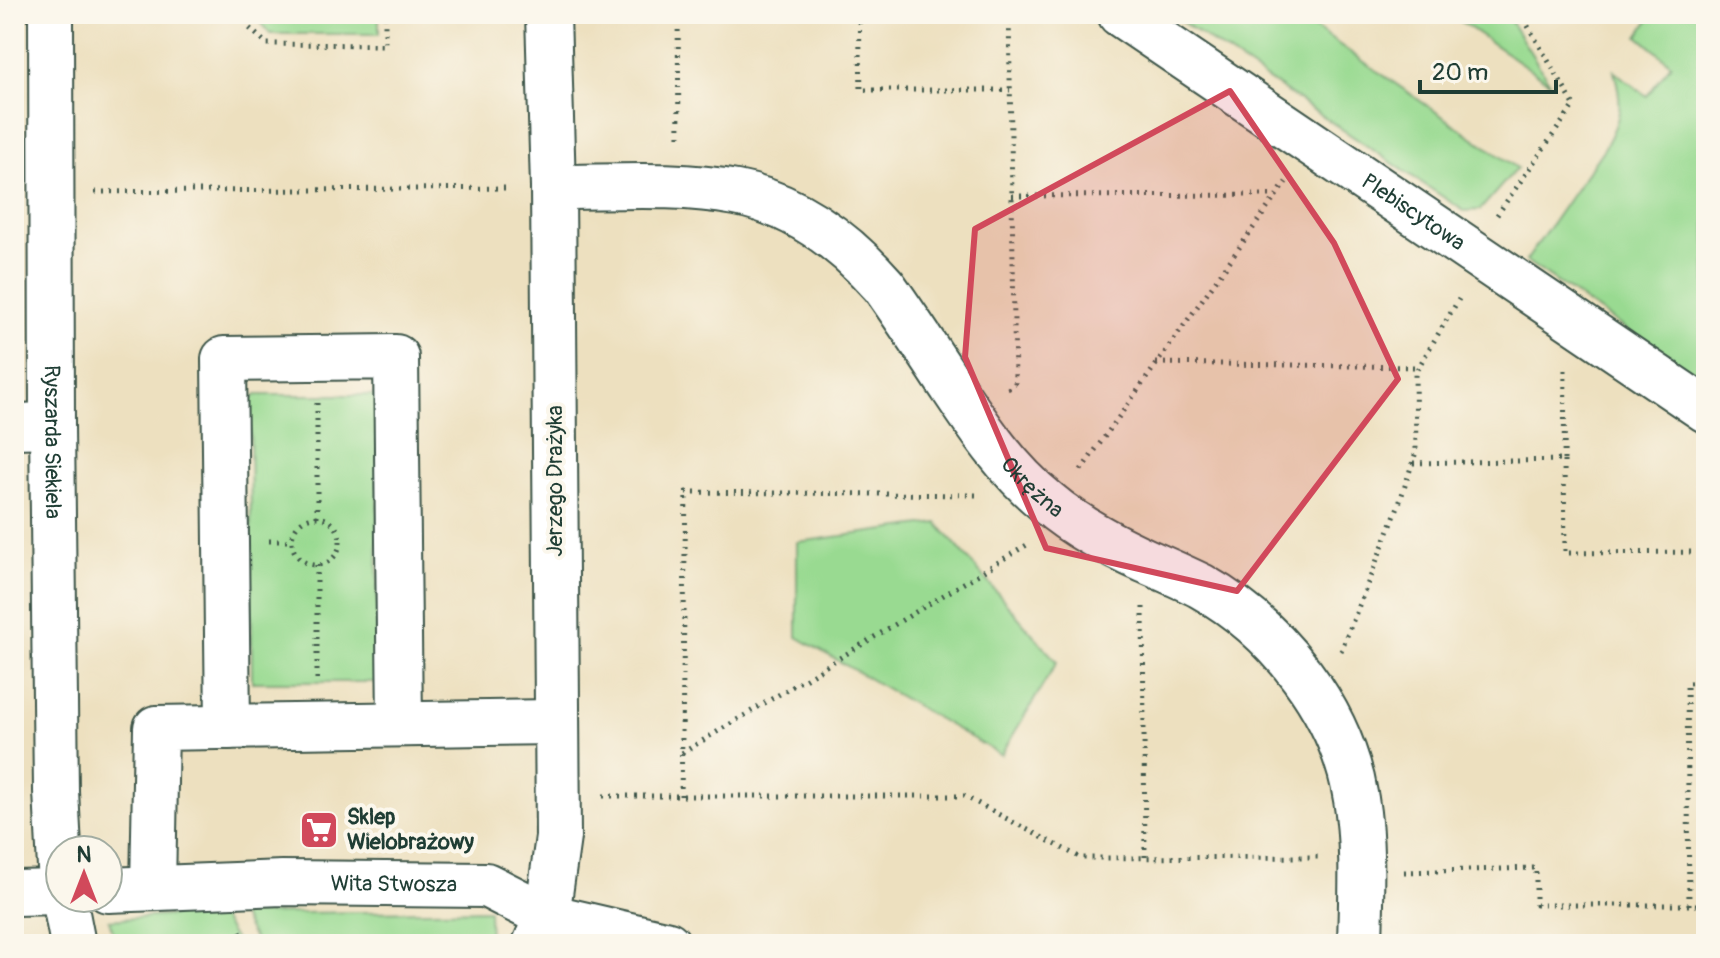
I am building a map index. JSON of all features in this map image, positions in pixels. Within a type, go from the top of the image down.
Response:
[{"type":"street","name":"Ryszarda Siekiela","points":[[51,14],[33,426],[58,834]]},
{"type":"street","name":"Jerzego Drażyka","points":[[541,930],[558,837],[553,187],[548,14]]},
{"type":"street","name":"Plebiscytowa","points":[[1120,14],[1706,410]]},
{"type":"street","name":"Okrężna","points":[[553,187],[695,187],[739,193],[805,219],[838,241],[884,286],[1005,461],[1046,502],[1110,544],[1200,586],[1235,608],[1276,643],[1309,687],[1334,729],[1348,764],[1378,865],[1360,944]]},
{"type":"street","points":[[228,727],[224,359],[396,357],[400,724]]},
{"type":"street","points":[[153,888],[156,728],[557,722]]},
{"type":"street","name":"Wita Stwosza","points":[[124,889],[282,883],[486,885],[541,930],[668,944]]},
{"type":"street","points":[[14,893],[44,892]]},
{"type":"street","points":[[67,914],[73,944]]},
{"type":"path","points":[[246,14],[246,25],[267,44],[385,45],[385,14]]},
{"type":"path","points":[[678,14],[679,155]]},
{"type":"path","points":[[859,14],[861,90],[1010,90]]},
{"type":"path","points":[[1005,391],[1015,383],[1009,14]]},
{"type":"path","points":[[1521,14],[1574,105]]},
{"type":"path","points":[[1081,470],[1291,174]]},
{"type":"path","points":[[90,192],[553,187]]},
{"type":"path","points":[[1012,196],[1277,195]]},
{"type":"path","points":[[1339,657],[1416,452],[1417,367],[1467,286]]},
{"type":"path","points":[[316,358],[317,517]]},
{"type":"path","points":[[1156,363],[1417,367]]},
{"type":"path","points":[[1565,365],[1565,553],[1706,552]]},
{"type":"path","points":[[1413,463],[1564,460]]},
{"type":"path","points":[[681,796],[686,492],[1011,495],[1029,485]]},
{"type":"path","points":[[317,517],[332,523],[340,537],[340,545],[332,560],[317,565],[302,561],[292,541],[302,522],[317,517]]},
{"type":"path","points":[[681,753],[1070,519]]},
{"type":"path","points":[[1142,560],[1145,858]]},
{"type":"path","points":[[317,565],[317,725]]},
{"type":"path","points":[[1689,905],[1687,683],[1706,682]]},
{"type":"path","points":[[602,796],[964,796],[1081,858],[1536,868],[1536,905],[1706,905]]},
{"type":"highlighted area","points":[[1230,91],[1334,243],[1398,379],[1237,591],[1046,548],[965,357],[975,229]]},
{"type":"green space","points":[[258,14],[379,14],[379,34],[270,34],[258,19]]},
{"type":"green space","points":[[1170,14],[1295,14],[1517,168],[1480,210],[1464,211]]},
{"type":"green space","points":[[1450,14],[1506,14],[1550,83]]},
{"type":"green space","points":[[1653,14],[1706,14],[1706,384],[1526,261],[1611,136],[1619,110],[1614,71],[1647,96],[1671,64],[1638,36]]},
{"type":"green space","points":[[256,395],[378,395],[377,682],[252,682],[250,401]]},
{"type":"green space","points":[[937,523],[1057,662],[1001,755],[797,637],[797,542]]},
{"type":"green space","points":[[489,910],[490,944],[257,944],[240,914]]},
{"type":"green space","points":[[218,912],[237,944],[117,944],[109,920]]},
{"type":"place","name":"Sklep Wielobrażowy","points":[[319,830]]}]
